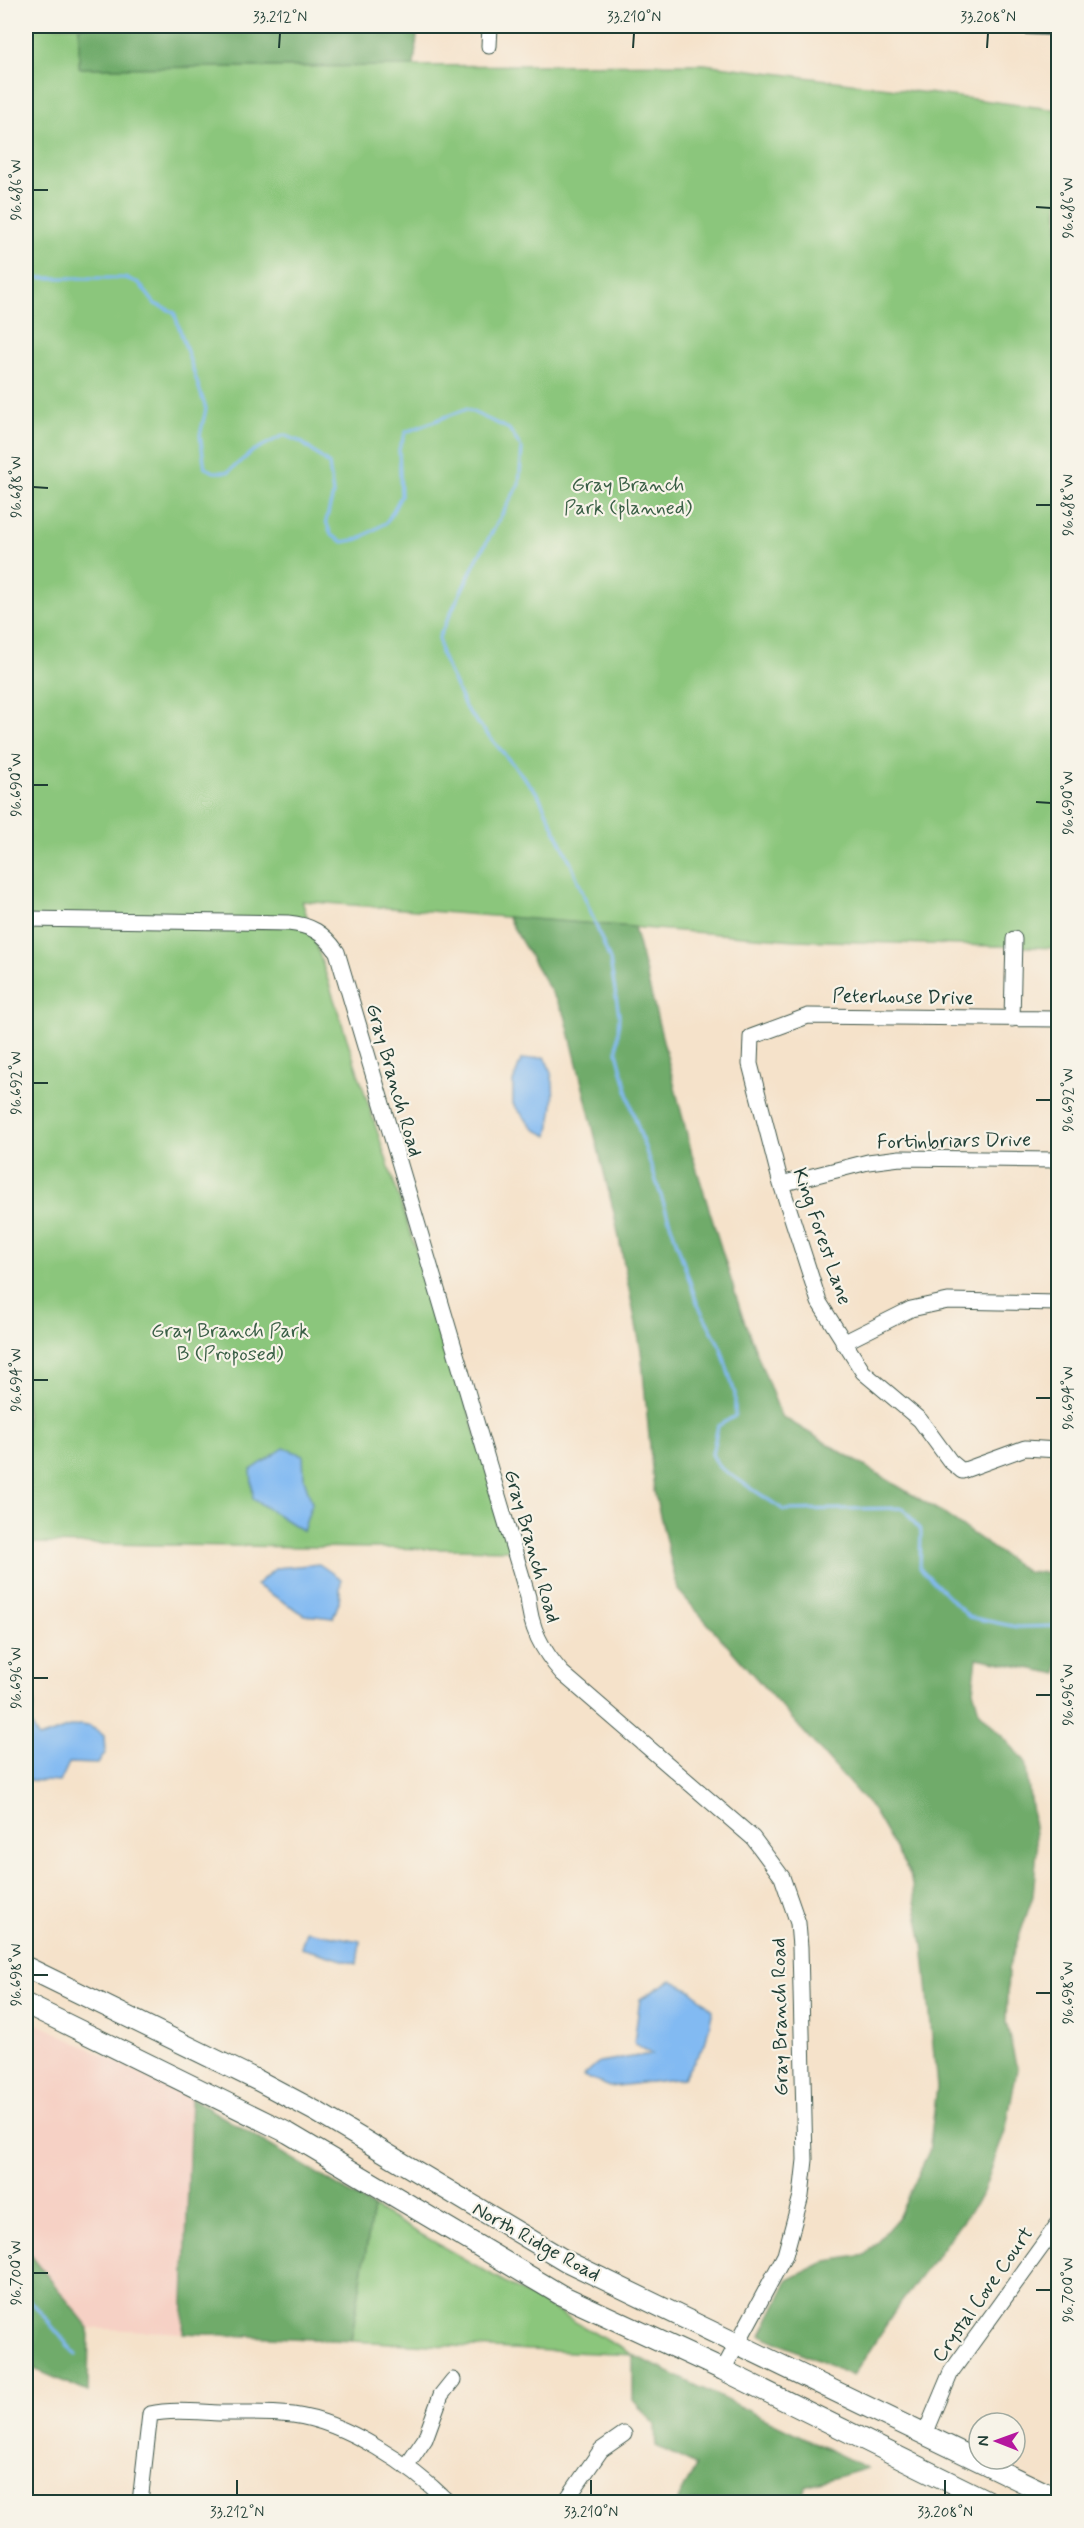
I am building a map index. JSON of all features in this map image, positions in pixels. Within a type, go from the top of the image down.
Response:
[{"type":"main road","name":"North Ridge Road","points":[[26,1967],[259,2081],[317,2112],[566,2261],[1059,2499]]},
{"type":"main road","name":"North Ridge Road","points":[[26,2004],[288,2133],[561,2295],[723,2370],[990,2502]]},
{"type":"street","points":[[489,46],[490,26]]},
{"type":"street","points":[[1012,26],[1059,28]]},
{"type":"street","name":"Gray Branch Road","points":[[26,919],[301,924],[322,934],[337,952],[525,1588],[535,1633],[546,1654],[562,1673],[753,1838],[782,1877],[792,1899],[800,1947],[805,2160],[801,2196],[785,2255],[723,2370]]},
{"type":"street","points":[[1012,1018],[1014,939]]},
{"type":"street","name":"Peterhouse Drive","points":[[751,1037],[808,1016],[1059,1019]]},
{"type":"street","name":"King Forest Lane","points":[[751,1037],[750,1064],[781,1184],[819,1302],[863,1372],[920,1420],[950,1461],[962,1471],[1025,1448],[1059,1450]]},
{"type":"street","name":"Fortinbriars Drive","points":[[781,1184],[868,1162],[900,1158],[1059,1160]]},
{"type":"street","points":[[843,1343],[911,1309],[948,1300],[1059,1303]]},
{"type":"street","name":"Crystal Cove Court","points":[[925,2434],[945,2392],[951,2372],[1059,2224]]},
{"type":"street","points":[[406,2467],[425,2439],[441,2395],[453,2380]]},
{"type":"street","points":[[140,2502],[150,2414],[169,2412],[279,2414],[307,2418],[349,2434],[406,2467],[448,2502]]},
{"type":"street","points":[[565,2502],[601,2450],[624,2434]]},
{"type":"shaded area","points":[[26,2018],[191,2098],[183,2333],[89,2328],[26,2249]]},
{"type":"green space","name":"Gray Branch Park (planned)","points":[[26,26],[79,26],[80,68],[704,64],[1058,110],[1058,948],[795,940],[302,901],[514,1550],[26,1543]]},
{"type":"green space","points":[[79,26],[418,26],[414,66],[79,68]]},
{"type":"green space","points":[[507,917],[634,927],[692,1154],[741,1312],[781,1416],[941,1512],[1027,1572],[1058,1573],[1058,1674],[977,1658],[973,1690],[979,1711],[1025,1761],[1037,1850],[1033,1896],[1008,1969],[1006,2022],[1017,2069],[1006,2128],[982,2195],[897,2308],[853,2376],[761,2335],[788,2280],[827,2261],[865,2255],[898,2218],[929,2152],[937,2087],[923,1944],[910,1874],[873,1810],[678,1590],[654,1491],[641,1350],[614,1213],[565,1015]]},
{"type":"green space","points":[[191,2098],[373,2207],[351,2341],[183,2333]]},
{"type":"green space","points":[[373,2207],[633,2355],[351,2341]]},
{"type":"green space","points":[[26,2249],[89,2328],[88,2392],[34,2369],[26,2357]]},
{"type":"green space","points":[[633,2355],[867,2468],[806,2486],[799,2502],[677,2502],[696,2465],[656,2446],[655,2425],[633,2400]]},
{"type":"water","points":[[544,1057],[552,1075],[554,1095],[548,1136],[534,1129],[513,1104],[513,1082],[521,1060]]},
{"type":"water","points":[[284,1448],[303,1455],[304,1479],[312,1503],[303,1531],[253,1499],[251,1470]]},
{"type":"water","points":[[319,1564],[341,1579],[339,1602],[333,1618],[305,1615],[256,1585],[276,1568]]},
{"type":"water","points":[[26,1692],[34,1703],[31,1723],[38,1738],[80,1725],[95,1729],[104,1736],[105,1753],[98,1764],[69,1763],[60,1782],[26,1780]]},
{"type":"water","points":[[306,1931],[360,1941],[357,1964],[301,1948]]},
{"type":"water","points":[[671,1980],[691,1990],[713,2010],[705,2044],[683,2078],[609,2087],[583,2076],[599,2062],[652,2054],[634,2043],[640,1999]]},
{"type":"waterway","points":[[26,236],[29,237],[26,252]]},
{"type":"waterway","points":[[26,278],[125,278],[139,283],[155,304],[174,312],[206,409],[200,435],[205,468],[214,472],[228,472],[253,451],[284,435],[301,442],[329,464],[333,495],[326,521],[331,535],[343,542],[359,539],[387,522],[401,496],[399,449],[406,432],[466,409],[509,429],[522,449],[519,484],[476,561],[439,637],[441,654],[466,709],[538,794],[570,861],[610,960],[619,1015],[617,1052],[632,1109],[697,1303],[721,1348],[735,1394],[735,1416],[718,1426],[712,1454],[719,1467],[784,1510],[903,1508],[921,1531],[920,1568],[969,1617],[1017,1627],[1058,1626]]},
{"type":"waterway","points":[[26,2295],[76,2355]]},
{"type":"park label","name":"Gray Branch Park B (Proposed)","points":[[230,1342]]}]
